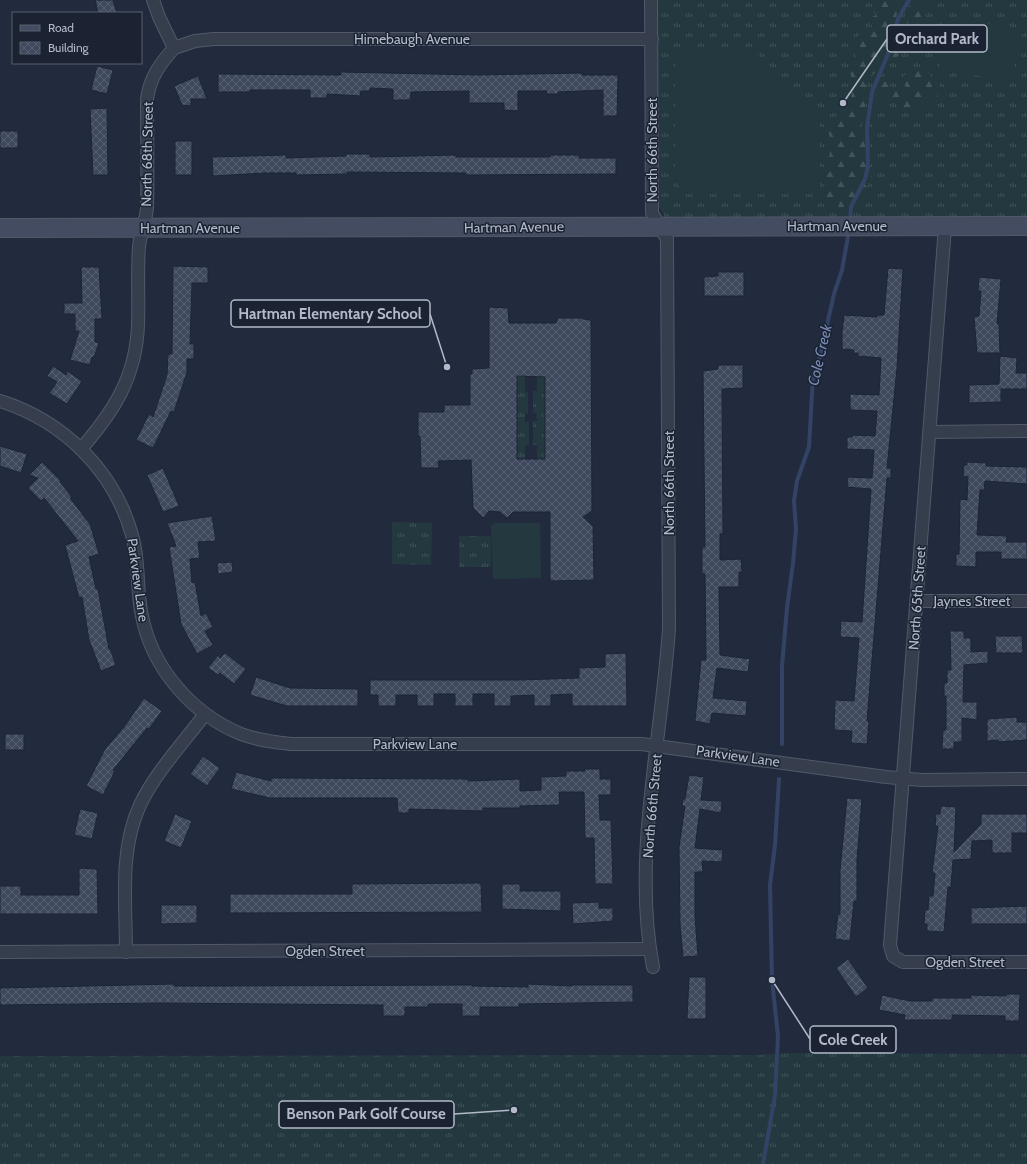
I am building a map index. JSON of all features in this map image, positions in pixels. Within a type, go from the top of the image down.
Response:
[{"type":"main road","name":"Hartman Avenue","points":[[0,228],[1027,226]]},
{"type":"street","points":[[153,0],[159,17],[174,48]]},
{"type":"street","name":"North 66th Street","points":[[652,0],[652,213],[667,239],[669,628],[647,841],[647,928],[653,967]]},
{"type":"street","name":"Himebaugh Avenue","points":[[174,48],[195,41],[214,39],[652,39]]},
{"type":"street","name":"North 68th Street","points":[[81,449],[109,416],[130,372],[138,327],[139,245],[147,210],[147,99],[149,85],[157,68],[174,48]]},
{"type":"street","name":"North 65th Street","points":[[903,962],[893,956],[890,945],[904,778],[945,227]]},
{"type":"street","name":"Parkview Lane","points":[[0,401],[33,414],[51,424],[81,449],[108,480],[127,519],[136,552],[142,617],[154,653],[165,672],[178,689],[205,714],[241,734],[264,740],[291,744],[657,745],[904,778],[1027,779]]},
{"type":"street","points":[[930,432],[1027,431]]},
{"type":"street","name":"Jaynes Street","points":[[917,601],[1027,600]]},
{"type":"street","points":[[126,952],[126,859],[133,823],[150,787],[205,714]]},
{"type":"street","name":"Ogden Street","points":[[0,952],[650,949]]},
{"type":"street","name":"Ogden Street","points":[[903,962],[1027,962]]},
{"type":"green space","points":[[658,0],[1027,0],[1027,219],[669,219],[665,217],[659,206]]},
{"type":"green space","points":[[876,0],[899,0],[896,18],[898,29],[902,31],[908,26],[913,26],[916,30],[904,38],[904,40],[909,39],[911,44],[896,58],[881,60],[880,68],[866,81],[867,96],[860,133],[866,148],[864,157],[869,164],[868,174],[872,177],[871,180],[855,203],[856,206],[854,211],[847,209],[842,211],[839,209],[838,204],[830,210],[826,203],[822,203],[821,201],[824,195],[822,188],[825,184],[823,175],[828,168],[825,161],[830,155],[829,149],[832,142],[827,129],[832,120],[849,102],[851,97],[853,87],[850,69],[852,61],[856,61],[853,49],[855,38],[864,32],[872,33],[873,27],[869,22],[870,18],[876,15],[872,9]]},
{"type":"green space","points":[[910,0],[928,0],[921,19],[916,24],[908,24],[905,17]]},
{"type":"green space","points":[[945,19],[1020,28],[1013,80],[939,71]]},
{"type":"green space","points":[[675,47],[751,47],[820,122],[820,194],[685,194],[675,180]]},
{"type":"green space","points":[[912,67],[927,71],[933,79],[940,82],[940,89],[937,98],[924,101],[919,109],[908,112],[897,107],[897,100],[883,99],[876,95],[875,90],[881,78],[895,90],[899,89],[903,92],[907,91],[907,88],[903,84],[903,77]]},
{"type":"green space","points":[[517,376],[525,376],[525,391],[528,392],[528,414],[525,414],[525,422],[529,422],[529,445],[525,446],[525,459],[517,459]]},
{"type":"green space","points":[[537,377],[545,377],[545,459],[537,459],[537,445],[533,445],[533,421],[537,421],[536,413],[533,413],[533,391],[537,391]]},
{"type":"green space","points":[[392,522],[432,523],[431,565],[392,564]]},
{"type":"green space","points":[[494,523],[540,523],[541,578],[493,579],[491,525],[494,525]]},
{"type":"green space","points":[[459,536],[491,536],[491,567],[459,567]]},
{"type":"green space","points":[[790,1053],[1027,1054],[1027,1164],[0,1164],[0,1056],[759,1055]]},
{"type":"building","points":[[95,0],[113,0],[117,12],[98,12]]},
{"type":"building","points":[[97,66],[113,70],[107,94],[91,90]]},
{"type":"building","points":[[341,72],[477,75],[582,73],[582,75],[618,75],[617,116],[603,116],[603,90],[558,92],[558,94],[547,94],[547,91],[518,91],[518,111],[504,110],[504,103],[469,103],[469,91],[411,92],[410,100],[393,100],[393,89],[370,88],[370,91],[361,91],[360,96],[327,94],[327,98],[310,98],[310,90],[250,90],[250,92],[218,92],[218,74],[341,75]]},
{"type":"building","points":[[198,76],[207,99],[191,99],[191,106],[182,105],[174,86]]},
{"type":"building","points":[[107,108],[108,175],[93,175],[90,109]]},
{"type":"building","points":[[0,131],[18,131],[18,148],[0,148]]},
{"type":"building","points":[[175,141],[192,141],[192,175],[175,175]]},
{"type":"building","points":[[346,154],[370,154],[370,157],[456,155],[456,157],[550,157],[550,155],[579,155],[579,158],[616,158],[616,174],[466,175],[466,173],[347,172],[347,174],[296,175],[296,173],[265,173],[213,176],[212,157],[286,155],[286,158],[346,156]]},
{"type":"building","points":[[173,266],[208,267],[208,283],[192,283],[190,344],[194,344],[194,359],[187,359],[187,372],[174,412],[171,411],[153,448],[136,440],[149,414],[153,417],[167,375],[168,354],[172,354]]},
{"type":"building","points":[[81,267],[99,267],[102,319],[95,319],[95,342],[99,343],[90,365],[70,360],[79,331],[75,331],[75,314],[64,314],[64,303],[82,303]]},
{"type":"building","points":[[888,268],[903,269],[897,368],[887,468],[891,468],[891,478],[887,478],[867,721],[869,721],[867,744],[851,743],[852,731],[834,730],[835,700],[854,701],[859,638],[840,637],[841,621],[862,622],[871,489],[847,487],[848,477],[872,478],[874,450],[847,449],[847,437],[852,437],[853,435],[875,436],[877,411],[850,410],[850,394],[879,395],[881,358],[858,356],[858,353],[853,353],[854,350],[842,349],[842,332],[844,315],[877,317],[877,315],[884,315]]},
{"type":"building","points":[[718,272],[744,272],[744,296],[704,296],[704,277],[718,276]]},
{"type":"building","points":[[979,277],[1001,279],[997,324],[999,324],[1000,353],[977,353],[974,317],[979,316],[981,291],[978,291]]},
{"type":"building","points":[[489,307],[508,308],[509,323],[556,323],[558,318],[583,318],[591,320],[592,511],[583,517],[593,526],[594,580],[550,581],[550,512],[513,512],[507,518],[500,512],[489,511],[483,518],[473,508],[471,460],[438,461],[439,468],[421,468],[420,436],[418,436],[418,412],[444,412],[444,405],[470,405],[470,374],[472,374],[472,369],[489,368]],"holes":[[[517,376],[545,377],[545,459],[517,459]]]},
{"type":"building","points":[[1000,356],[1017,358],[1016,373],[1027,373],[1027,389],[1001,389],[1001,402],[969,403],[969,385],[999,384]]},
{"type":"building","points":[[718,365],[743,365],[743,388],[722,389],[723,534],[720,534],[720,560],[741,559],[742,572],[739,572],[739,587],[719,587],[720,655],[750,659],[748,672],[717,668],[713,698],[747,701],[746,716],[712,713],[710,724],[695,721],[701,660],[706,660],[705,574],[702,574],[702,547],[705,547],[703,371],[718,369]]},
{"type":"building","points":[[53,366],[66,375],[67,371],[82,381],[67,404],[49,393],[57,382],[47,376]]},
{"type":"building","points":[[0,446],[27,454],[21,473],[0,466]]},
{"type":"building","points":[[42,462],[61,481],[60,482],[72,497],[70,498],[90,524],[99,554],[89,557],[96,589],[98,589],[109,649],[116,665],[101,671],[89,640],[82,597],[79,598],[65,545],[78,541],[44,498],[41,501],[28,488],[38,478],[29,475]]},
{"type":"building","points":[[967,462],[986,463],[986,466],[1027,467],[1027,484],[985,481],[984,490],[980,490],[977,535],[1007,536],[1006,542],[1027,542],[1027,559],[1001,559],[1001,552],[976,552],[976,567],[956,566],[956,554],[959,554],[960,499],[967,500],[968,477],[963,476],[964,465],[967,465]]},
{"type":"building","points":[[163,468],[179,506],[163,512],[147,475]]},
{"type":"building","points":[[212,516],[216,541],[198,542],[200,558],[190,559],[192,583],[195,582],[201,616],[206,613],[213,627],[205,631],[213,645],[197,654],[181,624],[169,547],[176,546],[167,523]]},
{"type":"building","points":[[232,562],[233,572],[218,574],[217,563]]},
{"type":"building","points":[[950,631],[964,631],[964,638],[971,638],[971,652],[988,651],[988,663],[964,665],[963,702],[977,702],[977,720],[962,718],[962,742],[954,742],[954,749],[942,749],[943,730],[946,730],[946,696],[944,696],[944,683],[947,683],[947,670],[951,670]]},
{"type":"building","points":[[995,636],[1022,636],[1023,653],[996,653]]},
{"type":"building","points":[[225,653],[246,669],[234,684],[220,673],[218,675],[208,668],[218,655],[220,658]]},
{"type":"building","points":[[626,653],[627,706],[572,706],[572,694],[551,695],[551,706],[534,706],[534,695],[511,696],[511,706],[494,706],[494,694],[473,694],[473,706],[455,706],[455,694],[434,694],[434,706],[417,706],[417,695],[396,695],[396,706],[378,706],[378,695],[370,695],[370,680],[519,680],[579,678],[579,668],[605,667],[605,654]]},
{"type":"building","points":[[256,677],[290,688],[358,689],[358,706],[287,706],[250,695]]},
{"type":"building","points":[[144,698],[162,711],[149,729],[147,728],[113,770],[115,771],[103,795],[86,786],[105,749],[124,727]]},
{"type":"building","points":[[1017,717],[1017,722],[1027,722],[1027,740],[998,742],[998,740],[987,741],[987,719]]},
{"type":"building","points":[[5,734],[24,734],[24,750],[5,750]]},
{"type":"building","points":[[203,756],[220,768],[207,786],[190,774]]},
{"type":"building","points":[[585,769],[600,769],[600,779],[611,779],[611,795],[599,795],[600,820],[611,820],[613,884],[595,884],[594,838],[585,838],[584,792],[559,792],[560,805],[520,806],[520,808],[483,808],[483,811],[409,809],[409,813],[398,813],[397,798],[270,798],[231,789],[236,772],[271,781],[271,778],[468,779],[468,781],[520,779],[520,791],[541,790],[541,777],[566,776],[566,771],[585,771]]},
{"type":"building","points":[[689,775],[704,777],[701,800],[722,801],[721,813],[700,809],[695,848],[723,850],[722,862],[702,861],[703,872],[695,872],[695,917],[698,956],[683,957],[680,925],[679,847],[685,806],[682,806],[683,799],[685,799]]},
{"type":"building","points":[[847,798],[862,799],[857,859],[857,901],[854,901],[850,941],[835,939],[838,914],[840,914],[840,870]]},
{"type":"building","points":[[941,806],[956,807],[954,852],[981,824],[981,814],[1027,814],[1027,833],[1012,833],[1012,853],[992,853],[992,840],[972,841],[971,859],[953,860],[951,887],[948,887],[944,932],[927,931],[927,924],[924,924],[925,910],[928,910],[929,896],[933,896],[935,873],[932,873],[938,826],[935,826],[936,814],[940,814]]},
{"type":"building","points":[[80,809],[98,813],[92,839],[74,835]]},
{"type":"building","points":[[175,814],[192,821],[181,848],[164,841]]},
{"type":"building","points":[[79,868],[97,869],[98,914],[0,914],[0,886],[21,886],[21,895],[79,895]]},
{"type":"building","points":[[481,883],[482,912],[230,913],[230,894],[352,894],[352,884]]},
{"type":"building","points":[[502,884],[520,884],[520,891],[561,891],[561,911],[502,909]]},
{"type":"building","points":[[599,902],[599,908],[613,908],[613,921],[573,924],[572,903]]},
{"type":"building","points":[[161,905],[197,905],[197,923],[161,924]]},
{"type":"building","points":[[1027,906],[1027,924],[971,924],[971,908]]},
{"type":"building","points":[[848,959],[868,988],[856,997],[836,968]]},
{"type":"building","points":[[689,977],[706,977],[706,1019],[687,1019]]},
{"type":"building","points":[[174,984],[174,986],[472,985],[528,987],[528,984],[572,986],[633,985],[633,1002],[519,1004],[519,1007],[480,1007],[480,1016],[462,1016],[462,1004],[428,1004],[428,1007],[405,1007],[405,1016],[383,1016],[383,1005],[160,1003],[0,1005],[0,988]]},
{"type":"building","points":[[1006,994],[1020,994],[1019,1021],[1005,1021],[1005,1016],[952,1015],[952,1020],[904,1020],[905,1015],[879,1010],[882,995],[910,1001],[932,1001],[932,998],[971,998],[971,995],[1006,996]]},
{"type":"waterway","name":"Cole Creek","points":[[850,222],[851,207],[865,179],[868,167],[867,128],[872,92],[888,54],[898,19],[909,0]]},
{"type":"waterway","name":"Cole Creek","points":[[782,744],[782,666],[796,529],[794,501],[797,481],[809,447],[813,376],[820,356],[834,294],[842,270],[849,231]]},
{"type":"waterway","name":"Cole Creek","points":[[763,1164],[775,1096],[778,1036],[772,980],[770,885],[775,845],[779,779]]},
{"type":"place","name":"Orchard Park","points":[[843,103]]},
{"type":"place","name":"Hartman Elementary School","points":[[447,367]]},
{"type":"place","name":"Cole Creek","points":[[772,980]]},
{"type":"place","name":"Benson Park Golf Course","points":[[514,1110]]}]
